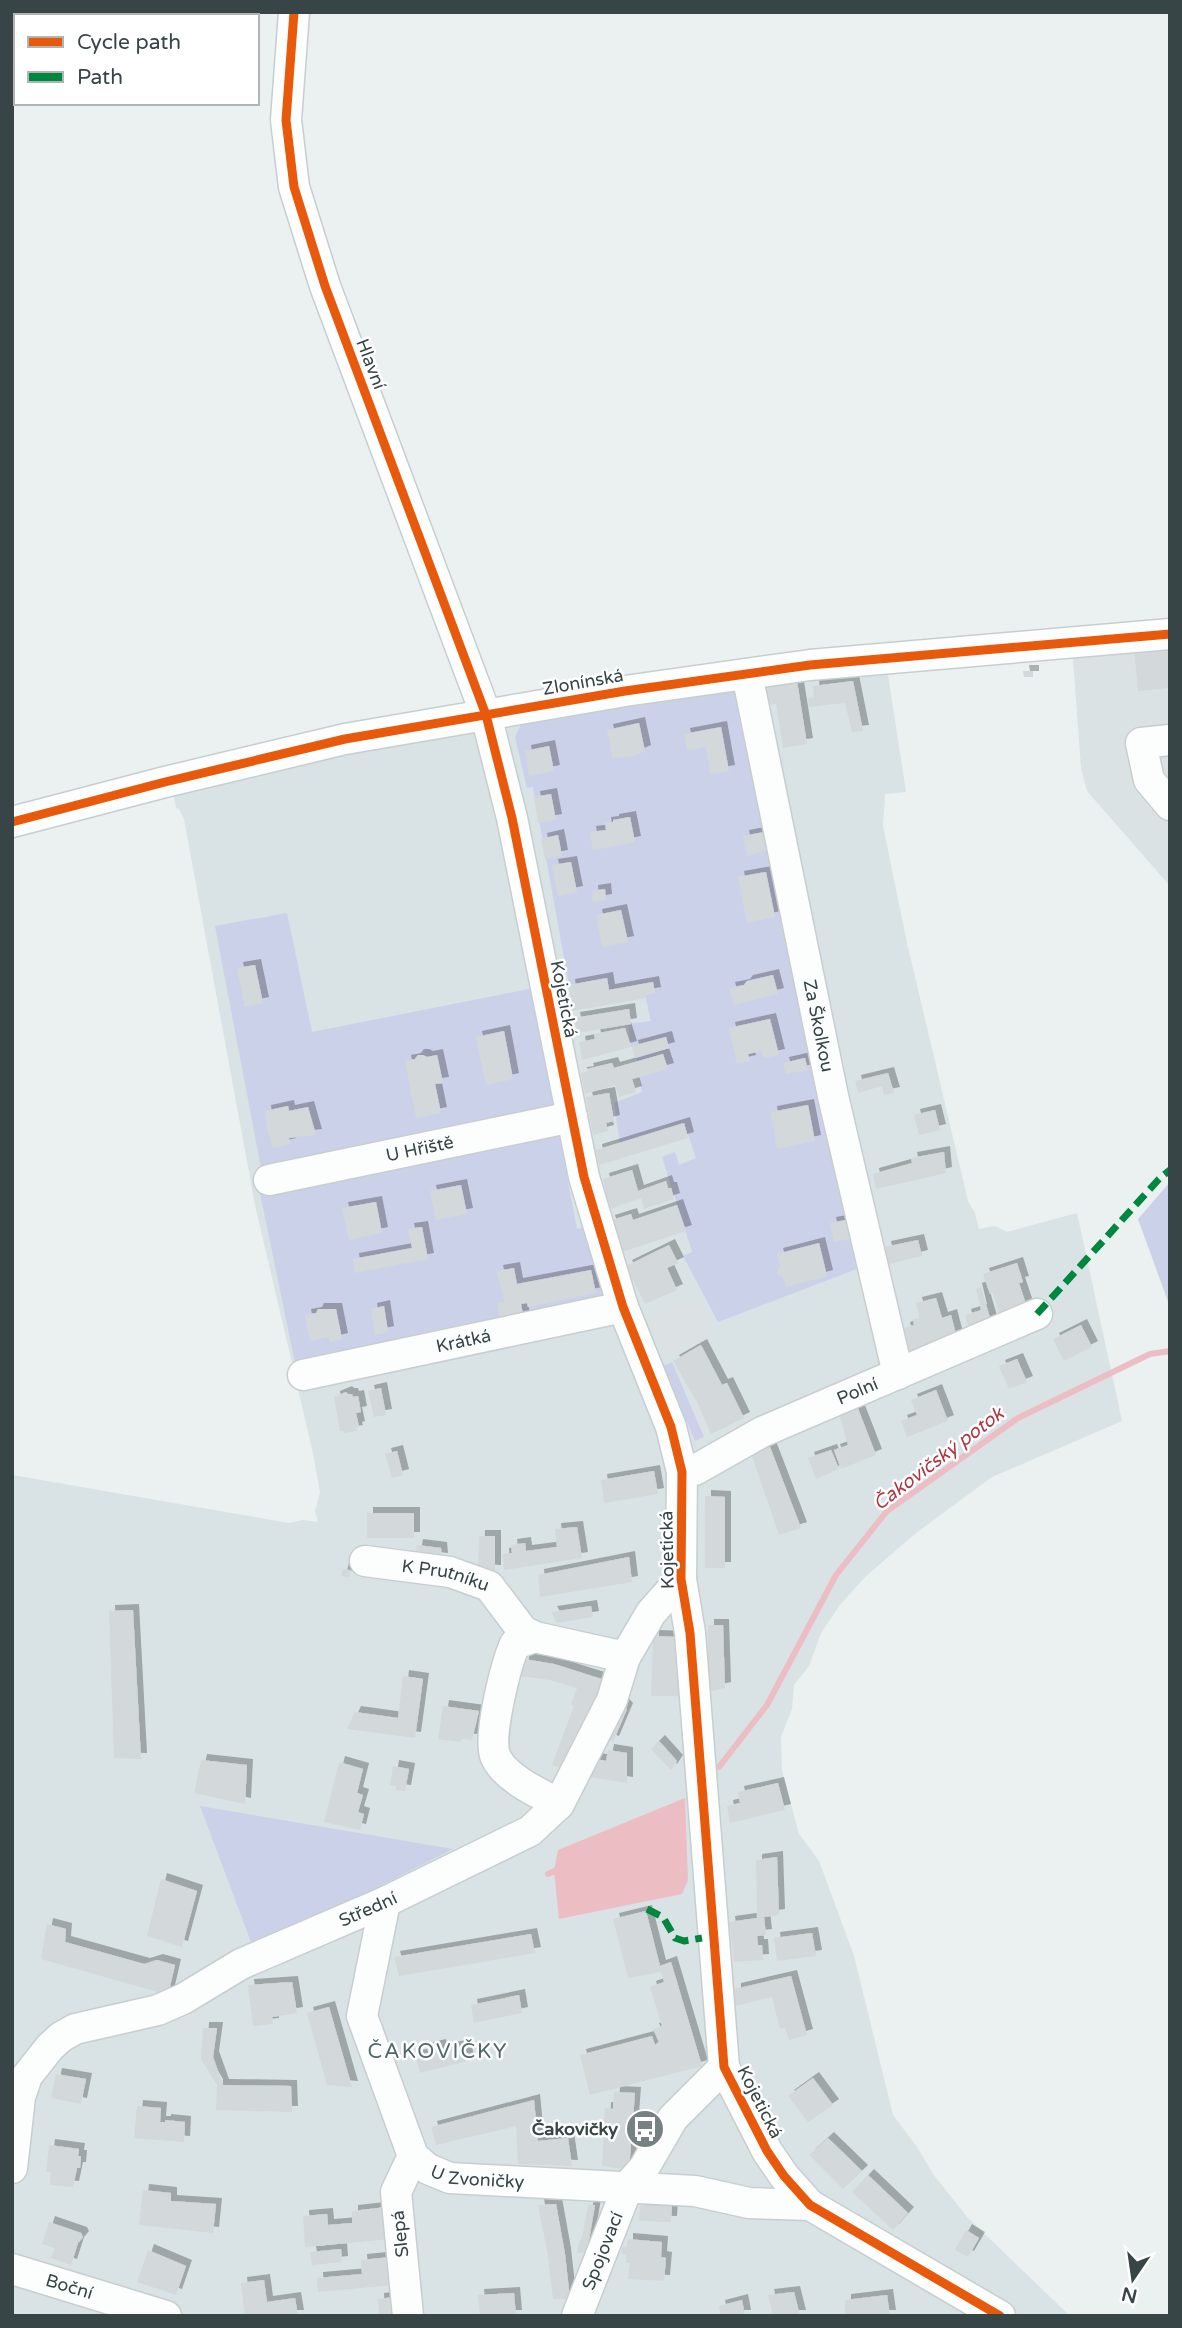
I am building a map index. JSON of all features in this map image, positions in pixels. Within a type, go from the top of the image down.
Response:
[{"type":"street","name":"Hlavní","points":[[294,12],[286,120],[294,187],[325,286],[486,715]]},
{"type":"street","name":"Zlonínská","points":[[12,822],[345,739],[625,691],[810,665],[1170,634]]},
{"type":"street","name":"Za Školkou","points":[[747,674],[833,1096],[898,1374]]},
{"type":"street","name":"Kojetická","points":[[486,715],[512,818],[584,1177],[623,1307],[671,1427],[682,1472],[681,1580],[690,1633],[724,2067],[767,2151],[784,2176],[810,2205],[1000,2316]]},
{"type":"street","points":[[1170,740],[1141,743],[1149,780],[1170,805]]},
{"type":"street","name":"U Hřiště","points":[[269,1180],[572,1118]]},
{"type":"street","name":"Krátká","points":[[303,1375],[623,1307]]},
{"type":"street","name":"Polní","points":[[682,1472],[695,1470],[762,1432],[1037,1314]]},
{"type":"street","name":"K Prutníku","points":[[365,1561],[450,1572],[489,1586],[523,1631],[536,1637],[625,1657]]},
{"type":"street","name":"Střední","points":[[12,2168],[20,2097],[19,2080],[50,2047],[75,2029],[158,2010],[183,1999],[242,1964],[385,1902],[530,1831],[559,1804],[612,1700],[625,1657],[651,1613],[681,1580]]},
{"type":"street","points":[[536,1637],[515,1644],[510,1657],[493,1734],[495,1755],[503,1769],[523,1784],[559,1804]]},
{"type":"street","name":"U Zvoničky","points":[[385,1902],[362,2016],[413,2156],[428,2169],[450,2178],[695,2191],[768,2206],[810,2205]]},
{"type":"street","name":"Spojovací","points":[[576,2316],[628,2186],[644,2168],[673,2118],[724,2067]]},
{"type":"street","name":"Slepá","points":[[408,2316],[396,2193],[413,2156]]},
{"type":"street","name":"Boční","points":[[12,2269],[166,2316]]},
{"type":"shaded area","points":[[1170,641],[1170,886],[1087,791],[1081,768],[1072,645]]},
{"type":"shaded area","points":[[886,662],[906,792],[885,794],[883,826],[907,943],[968,1201],[975,1213],[979,1229],[995,1226],[1007,1232],[1077,1213],[1122,1421],[992,1477],[916,1533],[865,1577],[839,1606],[821,1633],[809,1666],[794,1685],[792,1709],[781,1737],[782,1771],[799,1834],[819,1861],[854,1956],[893,2115],[933,2174],[967,2217],[1070,2316],[12,2316],[12,1475],[289,1523],[303,1520],[318,1522],[315,1511],[320,1492],[313,1453],[255,1205],[184,819],[176,808],[173,791],[557,709]]},
{"type":"shaded area","points":[[740,688],[862,1267],[718,1322],[683,1256],[692,1252],[662,1157],[675,1152],[679,1165],[696,1158],[684,1123],[620,1144],[614,1103],[642,1092],[639,1077],[667,1068],[638,1062],[635,1058],[669,1048],[666,1037],[631,1047],[628,1024],[651,1021],[645,995],[655,993],[653,983],[609,990],[607,978],[569,985],[533,787],[527,788],[515,737],[525,716]]},
{"type":"shaded area","points":[[287,913],[312,1032],[534,988],[557,1105],[554,1110],[261,1168],[215,926]]},
{"type":"shaded area","points":[[559,1134],[577,1229],[584,1228],[610,1303],[295,1363],[260,1193]]},
{"type":"shaded area","points":[[1170,1182],[1170,1307],[1138,1219]]},
{"type":"shaded area","points":[[697,1296],[715,1333],[665,1357],[647,1321]]},
{"type":"shaded area","points":[[672,1362],[704,1437],[695,1441],[663,1366]]},
{"type":"shaded area","points":[[685,1798],[688,1880],[682,1894],[559,1919],[554,1871],[558,1850]]},
{"type":"shaded area","points":[[200,1806],[453,1849],[254,1950]]},
{"type":"building","points":[[1170,644],[1170,688],[1138,691],[1134,648]]},
{"type":"building","points":[[1023,671],[1033,671],[1033,677],[1024,677]]},
{"type":"building","points":[[797,681],[807,744],[783,748],[776,704],[767,705],[765,684]]},
{"type":"building","points":[[853,681],[863,731],[852,732],[845,703],[809,707],[808,698],[814,697],[813,686]]},
{"type":"building","points":[[639,723],[645,751],[634,756],[613,758],[607,730]]},
{"type":"building","points":[[721,727],[729,771],[710,774],[706,747],[687,750],[684,734]]},
{"type":"building","points":[[549,746],[554,771],[529,776],[525,751]]},
{"type":"building","points":[[551,794],[556,820],[538,823],[534,797]]},
{"type":"building","points":[[630,817],[635,842],[593,850],[590,832],[606,830],[605,823]]},
{"type":"building","points":[[764,832],[767,850],[747,856],[743,836]]},
{"type":"building","points":[[558,835],[562,856],[545,859],[541,839]]},
{"type":"building","points":[[571,862],[577,892],[558,896],[552,865]]},
{"type":"building","points":[[766,872],[775,917],[747,923],[738,877]]},
{"type":"building","points":[[605,889],[606,900],[593,902],[592,891]]},
{"type":"building","points":[[621,910],[628,942],[602,947],[596,915]]},
{"type":"building","points":[[255,965],[263,1003],[245,1007],[237,968]]},
{"type":"building","points":[[773,975],[778,994],[734,1005],[729,988]]},
{"type":"building","points":[[607,978],[609,990],[653,982],[655,993],[645,995],[646,998],[572,1011],[569,985]]},
{"type":"building","points":[[629,1009],[631,1024],[577,1033],[574,1018]]},
{"type":"building","points":[[770,1019],[779,1055],[764,1058],[762,1051],[748,1054],[750,1061],[737,1064],[729,1028]]},
{"type":"building","points":[[625,1028],[631,1047],[582,1060],[579,1042],[595,1039],[594,1034]]},
{"type":"building","points":[[504,1031],[513,1079],[486,1085],[476,1037]]},
{"type":"building","points":[[666,1037],[669,1048],[635,1058],[632,1046]]},
{"type":"building","points":[[663,1054],[668,1069],[632,1079],[636,1092],[619,1097],[615,1085],[585,1094],[581,1073],[588,1072],[587,1069],[612,1063],[614,1068]]},
{"type":"building","points":[[418,1055],[437,1055],[443,1083],[435,1084],[441,1113],[416,1118],[405,1061],[415,1059]]},
{"type":"building","points":[[805,1058],[808,1070],[786,1074],[783,1063]]},
{"type":"building","points":[[888,1073],[894,1093],[884,1095],[882,1086],[858,1093],[855,1081]]},
{"type":"building","points":[[609,1093],[614,1121],[606,1123],[608,1131],[593,1135],[586,1097]]},
{"type":"building","points":[[808,1105],[815,1141],[777,1149],[771,1112]]},
{"type":"building","points":[[288,1106],[289,1111],[308,1107],[316,1135],[289,1138],[290,1144],[273,1148],[268,1135],[265,1111]]},
{"type":"building","points":[[935,1110],[940,1130],[919,1135],[914,1115]]},
{"type":"building","points":[[684,1123],[688,1138],[599,1165],[596,1150]]},
{"type":"building","points":[[944,1152],[946,1173],[876,1189],[873,1174],[912,1163],[911,1158]]},
{"type":"building","points":[[632,1170],[638,1191],[666,1181],[674,1199],[644,1209],[641,1198],[610,1209],[603,1179]]},
{"type":"building","points":[[461,1185],[467,1214],[436,1220],[430,1191]]},
{"type":"building","points":[[376,1202],[382,1233],[349,1240],[342,1208]]},
{"type":"building","points":[[677,1205],[686,1231],[619,1253],[609,1221],[631,1214],[633,1220]]},
{"type":"building","points":[[851,1219],[855,1238],[834,1242],[830,1223]]},
{"type":"building","points":[[422,1227],[428,1259],[355,1273],[353,1259],[412,1248],[408,1229]]},
{"type":"building","points":[[918,1240],[922,1256],[889,1264],[885,1247]]},
{"type":"building","points":[[819,1243],[827,1276],[786,1287],[783,1277],[777,1274],[780,1265],[777,1254]]},
{"type":"building","points":[[669,1245],[678,1263],[667,1268],[677,1290],[645,1304],[626,1266]]},
{"type":"building","points":[[1017,1263],[1023,1282],[1019,1283],[1027,1307],[1000,1316],[993,1293],[990,1294],[983,1274]]},
{"type":"building","points":[[514,1268],[517,1284],[591,1270],[596,1293],[528,1307],[527,1303],[521,1304],[524,1319],[501,1324],[497,1303],[504,1302],[497,1271]]},
{"type":"building","points":[[981,1287],[992,1325],[970,1333],[965,1315],[981,1310],[976,1289]]},
{"type":"building","points":[[936,1298],[942,1318],[951,1315],[957,1338],[910,1351],[904,1328],[914,1325],[913,1319],[920,1318],[916,1303]]},
{"type":"building","points":[[384,1306],[388,1332],[375,1335],[371,1309]]},
{"type":"building","points":[[318,1309],[336,1309],[342,1339],[330,1342],[329,1337],[310,1341],[305,1315],[316,1313]]},
{"type":"building","points":[[1081,1325],[1092,1347],[1064,1361],[1053,1339]]},
{"type":"building","points":[[701,1345],[722,1385],[727,1383],[744,1418],[711,1434],[697,1402],[673,1361]]},
{"type":"building","points":[[1017,1359],[1027,1382],[1009,1389],[999,1366]]},
{"type":"building","points":[[381,1388],[386,1415],[374,1417],[368,1391]]},
{"type":"building","points":[[936,1390],[948,1421],[907,1437],[901,1421],[917,1415],[911,1400]]},
{"type":"building","points":[[346,1392],[353,1397],[358,1396],[361,1412],[356,1413],[359,1427],[356,1428],[357,1431],[344,1433],[340,1431],[334,1397]]},
{"type":"building","points":[[857,1406],[876,1455],[841,1469],[834,1450],[848,1445],[839,1413]]},
{"type":"building","points":[[770,1447],[801,1528],[779,1535],[751,1453]]},
{"type":"building","points":[[831,1450],[839,1469],[816,1479],[808,1458]]},
{"type":"building","points":[[397,1451],[403,1475],[392,1478],[385,1454]]},
{"type":"building","points":[[654,1471],[658,1494],[604,1503],[601,1480]]},
{"type":"building","points":[[705,1496],[725,1497],[725,1568],[705,1568]]},
{"type":"building","points":[[367,1513],[414,1513],[414,1538],[367,1538]]},
{"type":"building","points":[[577,1527],[582,1558],[504,1570],[503,1554],[512,1553],[511,1545],[525,1543],[526,1551],[557,1547],[555,1529]]},
{"type":"building","points":[[479,1536],[495,1536],[495,1571],[478,1570]]},
{"type":"building","points":[[417,1545],[441,1548],[442,1559],[415,1556]]},
{"type":"building","points":[[629,1557],[632,1582],[540,1597],[538,1575]]},
{"type":"building","points":[[343,1569],[350,1570],[349,1577],[341,1576]]},
{"type":"building","points":[[591,1606],[593,1617],[557,1623],[551,1612]]},
{"type":"building","points":[[133,1610],[141,1759],[114,1758],[109,1611]]},
{"type":"building","points":[[708,1625],[723,1625],[725,1688],[707,1692]]},
{"type":"building","points":[[653,1636],[679,1637],[682,1696],[651,1696]]},
{"type":"building","points":[[524,1659],[554,1664],[608,1681],[570,1771],[552,1765],[574,1706],[571,1704],[577,1688],[550,1680],[520,1676]]},
{"type":"building","points":[[403,1676],[423,1679],[415,1738],[347,1729],[355,1712],[398,1718]]},
{"type":"building","points":[[619,1700],[627,1709],[613,1742],[603,1738]]},
{"type":"building","points":[[443,1706],[479,1711],[472,1740],[461,1739],[461,1742],[438,1739]]},
{"type":"building","points":[[659,1741],[677,1761],[671,1770],[651,1749]]},
{"type":"building","points":[[608,1750],[627,1753],[627,1783],[589,1777],[595,1759],[606,1761]]},
{"type":"building","points":[[201,1760],[247,1765],[245,1804],[194,1793]]},
{"type":"building","points":[[339,1762],[363,1769],[357,1793],[363,1795],[358,1812],[364,1814],[360,1830],[324,1822]]},
{"type":"building","points":[[393,1766],[409,1769],[405,1791],[396,1790],[396,1786],[390,1785]]},
{"type":"building","points":[[778,1783],[785,1810],[730,1823],[727,1806],[740,1803],[738,1792]]},
{"type":"building","points":[[777,1857],[779,1915],[764,1917],[766,1935],[757,1936],[758,1945],[762,1945],[763,1960],[734,1962],[729,1922],[757,1918],[756,1860]]},
{"type":"building","points":[[161,1879],[197,1891],[182,1947],[147,1936]]},
{"type":"building","points":[[646,1911],[660,1966],[671,1962],[702,2066],[590,2095],[580,2055],[652,2036],[655,2045],[659,2042],[653,2029],[662,2026],[650,1987],[664,1982],[661,1972],[628,1978],[613,1919]]},
{"type":"building","points":[[47,1924],[66,1929],[65,1942],[144,1964],[157,1960],[175,1965],[168,1995],[41,1959]]},
{"type":"building","points":[[812,1933],[816,1956],[777,1961],[774,1938]]},
{"type":"building","points":[[531,1934],[535,1953],[399,1976],[394,1957]]},
{"type":"building","points":[[791,1976],[807,2035],[789,2040],[785,2028],[780,2029],[772,1997],[735,2006],[735,1989]]},
{"type":"building","points":[[292,1982],[297,2013],[272,2017],[273,2024],[253,2026],[248,1985]]},
{"type":"building","points":[[519,1995],[522,2013],[474,2023],[471,2005]]},
{"type":"building","points":[[329,2007],[352,2087],[327,2085],[307,2013]]},
{"type":"building","points":[[203,2028],[217,2028],[213,2057],[223,2085],[291,2086],[292,2112],[216,2110],[217,2085],[201,2059]]},
{"type":"building","points":[[440,2045],[441,2050],[464,2045],[468,2061],[420,2073],[416,2056],[429,2053],[427,2048]]},
{"type":"building","points":[[56,2074],[86,2079],[81,2104],[51,2098]]},
{"type":"building","points":[[813,2078],[833,2105],[808,2122],[788,2096]]},
{"type":"building","points":[[614,2092],[635,2093],[629,2170],[602,2166],[605,2108],[613,2109]]},
{"type":"building","points":[[534,2100],[538,2141],[568,2138],[572,2166],[518,2164],[516,2126],[436,2145],[431,2127]]},
{"type":"building","points":[[137,2106],[161,2108],[160,2122],[185,2122],[184,2142],[134,2138]]},
{"type":"building","points":[[828,2138],[862,2171],[843,2189],[809,2155]]},
{"type":"building","points":[[49,2145],[79,2149],[80,2168],[77,2168],[73,2187],[50,2185],[51,2172],[46,2172]]},
{"type":"building","points":[[868,2175],[908,2213],[893,2230],[852,2192]]},
{"type":"building","points":[[143,2190],[171,2193],[171,2201],[216,2204],[213,2233],[139,2225]]},
{"type":"building","points":[[556,2204],[570,2299],[553,2299],[538,2205]]},
{"type":"building","points":[[588,2205],[595,2205],[587,2252],[577,2253],[582,2238]]},
{"type":"building","points":[[640,2205],[672,2206],[671,2222],[639,2221]]},
{"type":"building","points":[[387,2207],[390,2239],[305,2247],[303,2216],[327,2214],[328,2225],[352,2223],[352,2211]]},
{"type":"building","points":[[49,2222],[81,2233],[83,2237],[78,2243],[71,2265],[51,2258],[55,2248],[42,2244]]},
{"type":"building","points":[[966,2230],[979,2238],[968,2257],[955,2250]]},
{"type":"building","points":[[627,2239],[662,2242],[661,2257],[666,2258],[664,2281],[628,2279],[630,2263],[626,2263],[626,2255],[622,2253],[622,2248],[627,2246]]},
{"type":"building","points":[[341,2249],[342,2262],[312,2265],[310,2252]]},
{"type":"building","points":[[148,2250],[186,2266],[176,2295],[137,2282]]},
{"type":"building","points":[[391,2257],[393,2285],[318,2292],[317,2278],[362,2274],[361,2260]]},
{"type":"building","points":[[264,2280],[267,2302],[295,2298],[298,2316],[245,2316],[241,2283]]},
{"type":"building","points":[[794,2292],[800,2316],[773,2316],[768,2295]]},
{"type":"building","points":[[514,2293],[516,2316],[480,2316],[478,2295]]},
{"type":"building","points":[[887,2295],[890,2316],[845,2316],[845,2300]]},
{"type":"building","points":[[394,2297],[396,2316],[379,2316],[378,2299]]},
{"type":"building","points":[[742,2300],[745,2316],[721,2316],[719,2306]]},
{"type":"waterway","name":"Čakovičský potok","points":[[719,1767],[767,1705],[836,1575],[887,1511],[1018,1418],[1150,1354],[1170,1351]]},
{"type":"waterway","name":"Čakovičský potok","points":[[548,1874],[561,1868]]},
{"type":"marked path","points":[[1037,1314],[1170,1170]]},
{"type":"marked path","points":[[647,1909],[663,1917],[675,1938],[684,1941],[702,1938]]},
{"type":"cycle path","points":[[294,12],[286,120],[294,187],[325,286],[486,715],[512,818],[584,1177],[623,1307],[671,1427],[682,1472],[681,1579],[690,1633],[724,2067],[767,2151],[784,2176],[810,2205],[1000,2316]]},
{"type":"cycle path","points":[[12,822],[345,739],[625,691],[810,665],[1170,634]]},
{"type":"place","name":"Čakovičky","points":[[645,2129]]},
{"type":"district","name":"ČAKOVIČKY","points":[[438,2051]]}]
